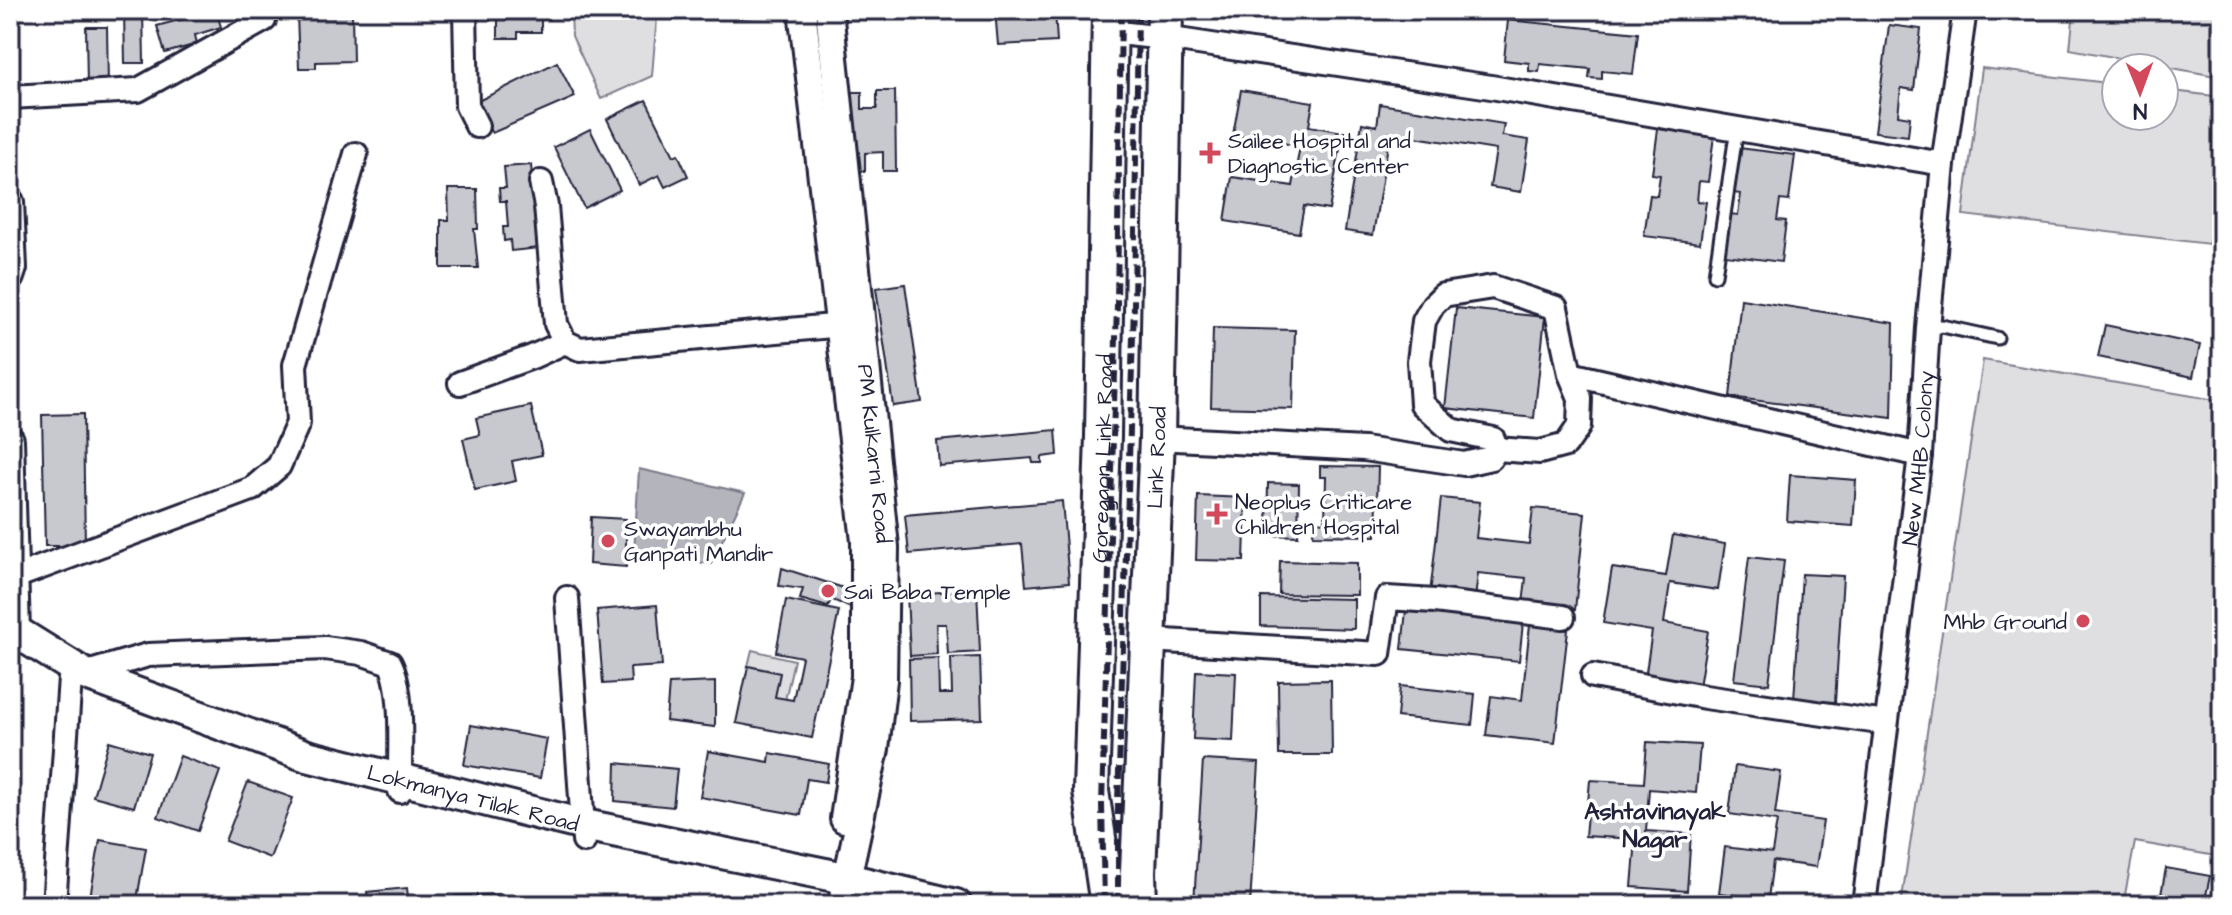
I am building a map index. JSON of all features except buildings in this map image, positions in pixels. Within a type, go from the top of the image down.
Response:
[{"type":"main road","name":"Goregaon Link Road","points":[[1108,905],[1091,791],[1103,436],[1110,21]]},
{"type":"main road","name":"Link Road","points":[[1139,905],[1157,438],[1165,24]]},
{"type":"main road","name":"Lokmanya Tilak Road","points":[[11,636],[77,676],[271,762],[400,787],[584,833],[846,890],[956,905]]},
{"type":"street","points":[[10,97],[138,90],[264,20],[263,10]]},
{"type":"street","points":[[465,10],[467,106],[477,126]]},
{"type":"street","name":"PM Kulkarni Road","points":[[802,10],[852,325]]},
{"type":"street","name":"PM Kulkarni Road","points":[[829,10],[865,541],[865,677],[846,890]]},
{"type":"street","name":"New MHB Colony","points":[[1864,905],[1920,455],[1943,164],[1965,10]]},
{"type":"street","points":[[1110,21],[1165,24],[1491,87],[1943,164]]},
{"type":"street","points":[[15,577],[252,489],[279,466],[298,423],[295,365],[356,154]]},
{"type":"street","points":[[541,182],[546,206],[556,324],[565,342],[580,349],[852,325]]},
{"type":"street","points":[[10,202],[11,271]]},
{"type":"street","points":[[1157,438],[1364,449],[1464,464],[1491,458],[1496,449],[1493,439],[1451,430],[1422,404],[1419,361],[1424,321],[1433,305],[1443,295],[1493,287],[1556,308],[1570,374],[1580,398],[1579,426],[1566,445],[1540,452],[1496,449]]},
{"type":"street","points":[[460,383],[565,342]]},
{"type":"street","points":[[1570,374],[1920,455]]},
{"type":"street","points":[[10,440],[15,577],[11,636]]},
{"type":"street","points":[[567,598],[584,833]]},
{"type":"street","points":[[1149,640],[1379,654],[1387,598],[1563,617]]},
{"type":"street","points":[[54,905],[77,676],[148,655],[325,648],[361,653],[390,663],[398,690],[400,787]]},
{"type":"street","points":[[1593,676],[1705,697],[1886,723]]},
{"type":"lane","points":[[1715,275],[1737,128]]},
{"type":"lane","points":[[1928,328],[1942,326],[1997,338]]},
{"type":"shaded area","points":[[571,10],[660,10],[657,14],[652,76],[601,99],[572,36]]},
{"type":"shaded area","points":[[2074,10],[2222,10],[2221,77],[2180,69],[2180,52],[2100,52],[2100,55],[2070,49]]},
{"type":"shaded area","points":[[1982,68],[2100,82],[2100,132],[2180,132],[2180,92],[2222,97],[2222,128],[2209,244],[1963,215]]},
{"type":"shaded area","name":"Mhb Ground","points":[[1983,360],[2222,401],[2222,857],[2135,842],[2123,905],[1901,905]]},
{"type":"shaded area","points":[[639,469],[745,493],[711,564],[634,553]]},
{"type":"shaded area","points":[[752,650],[794,660],[784,705],[769,701],[774,671],[748,666]]},
{"type":"railway","points":[[1104,905],[1102,804],[1117,305],[1121,10]]},
{"type":"railway","points":[[1118,905],[1118,802],[1134,305],[1138,10]]},
{"type":"place","name":"Sailee Hospital and Diagnostic Center","points":[[1210,153]]},
{"type":"place","name":"Neoplus Criticare Children Hospital","points":[[1217,514]]},
{"type":"place","name":"Swayambhu Ganpati Mandir","points":[[608,541]]},
{"type":"place","name":"Sai Baba Temple","points":[[828,591]]},
{"type":"place","name":"Mhb Ground","points":[[2083,621]]},
{"type":"district","name":"Ashtavinayak Nagar","points":[[1655,825]]}]
